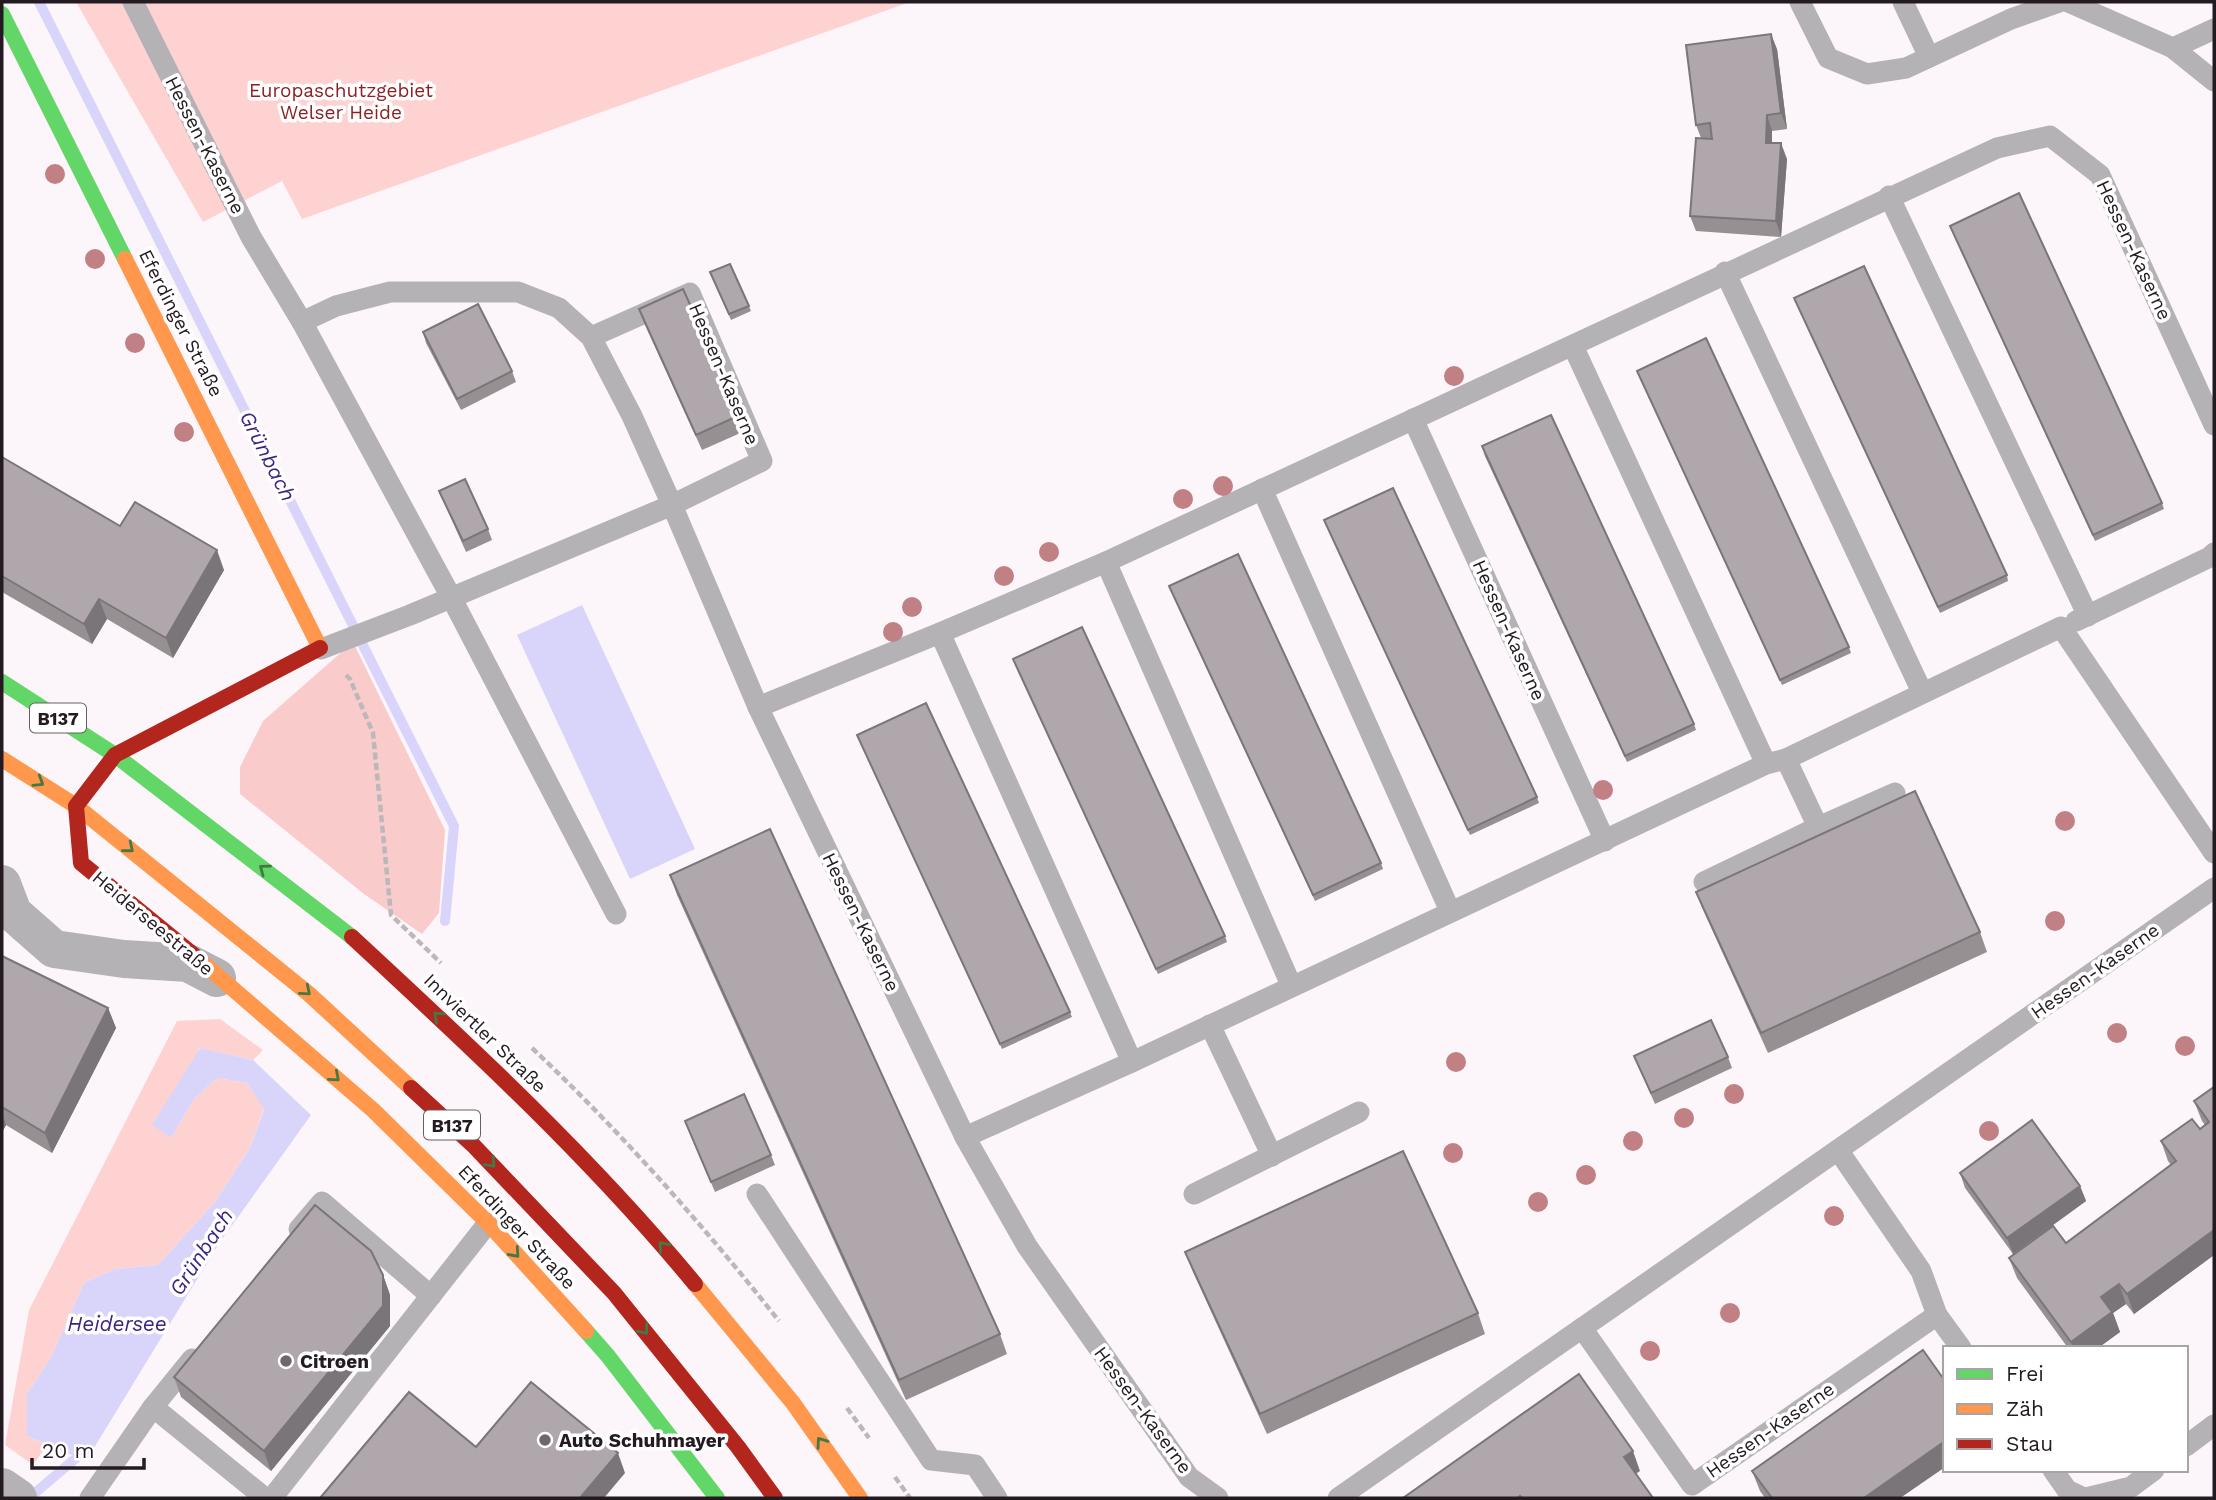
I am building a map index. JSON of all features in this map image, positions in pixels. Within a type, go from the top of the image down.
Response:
[{"type":"main road","name":"Eferdinger Straße","points":[[2,14],[321,649]]},
{"type":"main road","points":[[76,806],[115,755],[321,649]]},
{"type":"main road","name":"Innviertler Straße","points":[[2,682],[115,755],[345,931],[488,1062],[662,1244],[793,1403],[860,1498]]},
{"type":"main road","name":"B137","points":[[2,759],[76,806],[309,994],[474,1145],[614,1293],[738,1447],[775,1498]]},
{"type":"main road","name":"Heiderseestraße","points":[[76,806],[81,863],[228,984]]},
{"type":"main road","name":"Eferdinger Straße","points":[[228,984],[373,1110],[488,1223],[608,1356],[718,1498]]},
{"type":"street","name":"Heiderseestraße","points":[[2,884],[13,913],[54,949],[124,959],[188,963],[228,984]]},
{"type":"lane","name":"Hessen-Kaserne","points":[[133,2],[251,237],[302,322],[451,597],[616,914]]},
{"type":"lane","points":[[1800,2],[1828,58],[1867,74],[1906,68],[2011,19],[2059,2]]},
{"type":"lane","points":[[1903,2],[1929,57]]},
{"type":"lane","points":[[2068,2],[2173,48],[2214,81]]},
{"type":"lane","points":[[2173,48],[2214,29]]},
{"type":"lane","name":"Hessen-Kaserne","points":[[758,707],[1106,562],[1573,346],[1725,272],[1997,148],[2050,136],[2100,174],[2214,425]]},
{"type":"lane","points":[[1889,196],[2088,615]]},
{"type":"lane","points":[[1725,272],[1922,692]]},
{"type":"lane","name":"Hessen-Kaserne","points":[[302,322],[336,306],[390,292],[518,292],[559,308],[592,337],[632,416],[672,505],[758,707],[965,1137],[1042,1268],[1189,1477],[1218,1498]]},
{"type":"lane","name":"Hessen-Kaserne","points":[[321,649],[410,615],[672,505],[762,461],[690,293],[592,337]]},
{"type":"lane","points":[[1573,346],[1776,761],[1818,827]]},
{"type":"lane","name":"Hessen-Kaserne","points":[[1413,419],[1605,841]]},
{"type":"lane","points":[[1262,489],[1450,911]]},
{"type":"lane","points":[[965,1137],[1210,1026],[1450,911],[2088,615],[2214,553]]},
{"type":"lane","points":[[1106,562],[1292,985]]},
{"type":"lane","points":[[2061,627],[2214,853]]},
{"type":"lane","points":[[940,633],[1132,1062]]},
{"type":"lane","points":[[1704,882],[1895,793]]},
{"type":"lane","name":"Hessen-Kaserne","points":[[1338,1498],[2214,888]]},
{"type":"lane","points":[[1210,1026],[1272,1156]]},
{"type":"lane","points":[[1194,1194],[1359,1112]]},
{"type":"lane","points":[[1838,1150],[1921,1271],[1937,1315],[1960,1346]]},
{"type":"lane","points":[[757,1194],[931,1460],[975,1465],[997,1498]]},
{"type":"lane","points":[[286,1245],[321,1202],[430,1296]]},
{"type":"lane","points":[[272,1498],[488,1223]]},
{"type":"lane","name":"Hessen-Kaserne","points":[[1582,1328],[1692,1485],[1937,1315]]},
{"type":"lane","points":[[90,1498],[153,1407],[206,1342]]},
{"type":"lane","points":[[153,1407],[265,1498]]},
{"type":"lane","points":[[2188,1445],[2214,1426]]},
{"type":"lane","points":[[2054,1472],[2067,1490],[2085,1498],[2131,1488],[2151,1472]]},
{"type":"path","points":[[321,649],[350,679],[373,733],[391,915],[451,972]]},
{"type":"path","points":[[532,1048],[617,1132],[716,1242],[782,1324]]},
{"type":"path","points":[[840,1398],[872,1442]]},
{"type":"path","points":[[894,1476],[910,1498]]},
{"type":"green space","name":"Europaschutzgebiet Welser Heide","points":[[76,2],[910,2],[302,219],[282,181],[203,222]]},
{"type":"green space","points":[[220,1019],[263,1050],[253,1060],[199,1048],[171,1138],[194,1099],[217,1078],[247,1083],[264,1108],[250,1148],[214,1203],[158,1265],[115,1269],[84,1283],[51,1357],[27,1394],[27,1436],[47,1445],[33,1465],[5,1445],[29,1310],[177,1021]]},
{"type":"shaded area","points":[[353,642],[445,830],[439,913],[422,934],[364,894],[240,794],[240,767],[263,721]]},
{"type":"water","points":[[582,605],[695,849],[630,879],[517,635]]},
{"type":"water","name":"Heidersee","points":[[200,1048],[253,1060],[311,1115],[218,1245],[86,1461],[27,1436],[27,1394],[51,1357],[84,1283],[115,1269],[158,1265],[214,1203],[250,1148],[264,1109],[247,1083],[217,1078],[194,1099],[171,1138],[152,1125]]},
{"type":"building","points":[[1771,34],[1781,113],[1767,115],[1766,143],[1781,143],[1776,221],[1690,216],[1696,138],[1712,139],[1710,123],[1696,125],[1686,45]]},
{"type":"building","points":[[2019,193],[2162,503],[2093,535],[1950,226]]},
{"type":"building","points":[[730,264],[749,306],[729,314],[710,272]]},
{"type":"building","points":[[1864,266],[2007,575],[1938,607],[1794,298]]},
{"type":"building","points":[[683,289],[740,415],[696,435],[639,309]]},
{"type":"building","points":[[478,304],[512,371],[457,399],[423,332]]},
{"type":"building","points":[[1706,338],[1849,647],[1780,680],[1637,371]]},
{"type":"building","points":[[1551,415],[1694,724],[1625,756],[1482,446]]},
{"type":"building","points":[[2,457],[120,526],[135,502],[217,550],[166,638],[99,599],[84,624],[2,576]]},
{"type":"building","points":[[465,479],[488,529],[463,541],[439,491]]},
{"type":"building","points":[[1393,488],[1537,797],[1468,830],[1324,520]]},
{"type":"building","points":[[1238,554],[1381,863],[1313,895],[1169,586]]},
{"type":"building","points":[[1082,627],[1225,936],[1156,969],[1013,659]]},
{"type":"building","points":[[926,703],[1070,1012],[1000,1044],[857,735]]},
{"type":"building","points":[[1915,791],[1980,932],[1761,1033],[1696,892]]},
{"type":"building","points":[[770,829],[1000,1334],[899,1380],[670,875]]},
{"type":"building","points":[[2,956],[108,1008],[45,1133],[2,1107]]},
{"type":"building","points":[[1711,1020],[1728,1057],[1651,1093],[1634,1056]]},
{"type":"building","points":[[2214,1087],[2214,1230],[2127,1294],[2119,1284],[2101,1297],[2112,1312],[2071,1342],[2009,1258],[2053,1226],[2066,1243],[2176,1161],[2161,1141],[2192,1119],[2200,1129],[2209,1122],[2194,1101]]},
{"type":"building","points":[[744,1094],[771,1155],[711,1182],[685,1121]]},
{"type":"building","points":[[2032,1120],[2080,1186],[2007,1238],[1960,1173]]},
{"type":"building","points":[[1403,1151],[1478,1313],[1260,1414],[1185,1252]]},
{"type":"building","name":"Citroen","points":[[315,1205],[371,1251],[383,1275],[383,1306],[264,1451],[174,1377]]},
{"type":"building","points":[[1923,1350],[1943,1378],[1943,1442],[1864,1498],[1772,1498],[1752,1471]]},
{"type":"building","points":[[1579,1374],[1633,1451],[1624,1457],[1653,1498],[1403,1498]]},
{"type":"building","name":"Auto Schuhmayer","points":[[531,1382],[618,1453],[580,1498],[320,1498],[409,1392],[476,1447]]},
{"type":"waterway","name":"Grünbach","points":[[39,2],[454,826],[445,921]]},
{"type":"waterway","name":"Grünbach","points":[[29,1498],[76,1458],[82,1448]]},
{"type":"traffic: fast","points":[[2,14],[125,259]]},
{"type":"traffic: fast","points":[[2,682],[115,755],[352,937]]},
{"type":"traffic: fast","points":[[586,1331],[717,1498]]},
{"type":"traffic: slow","points":[[125,259],[320,648]]},
{"type":"traffic: slow","points":[[2,759],[76,806],[309,994],[411,1088]]},
{"type":"traffic: slow","points":[[196,957],[373,1110],[488,1223],[586,1331]]},
{"type":"traffic: slow","points":[[695,1284],[793,1403],[860,1498]]},
{"type":"traffic: jam","points":[[196,957],[81,863],[76,806],[115,755],[320,648]]},
{"type":"traffic: jam","points":[[352,937],[486,1062],[573,1148],[695,1284]]},
{"type":"traffic: jam","points":[[411,1088],[473,1145],[614,1293],[738,1447],[775,1498]]},
{"type":"place","name":"Citroen","points":[[286,1361]]},
{"type":"place","name":"Auto Schuhmayer","points":[[545,1440]]}]
